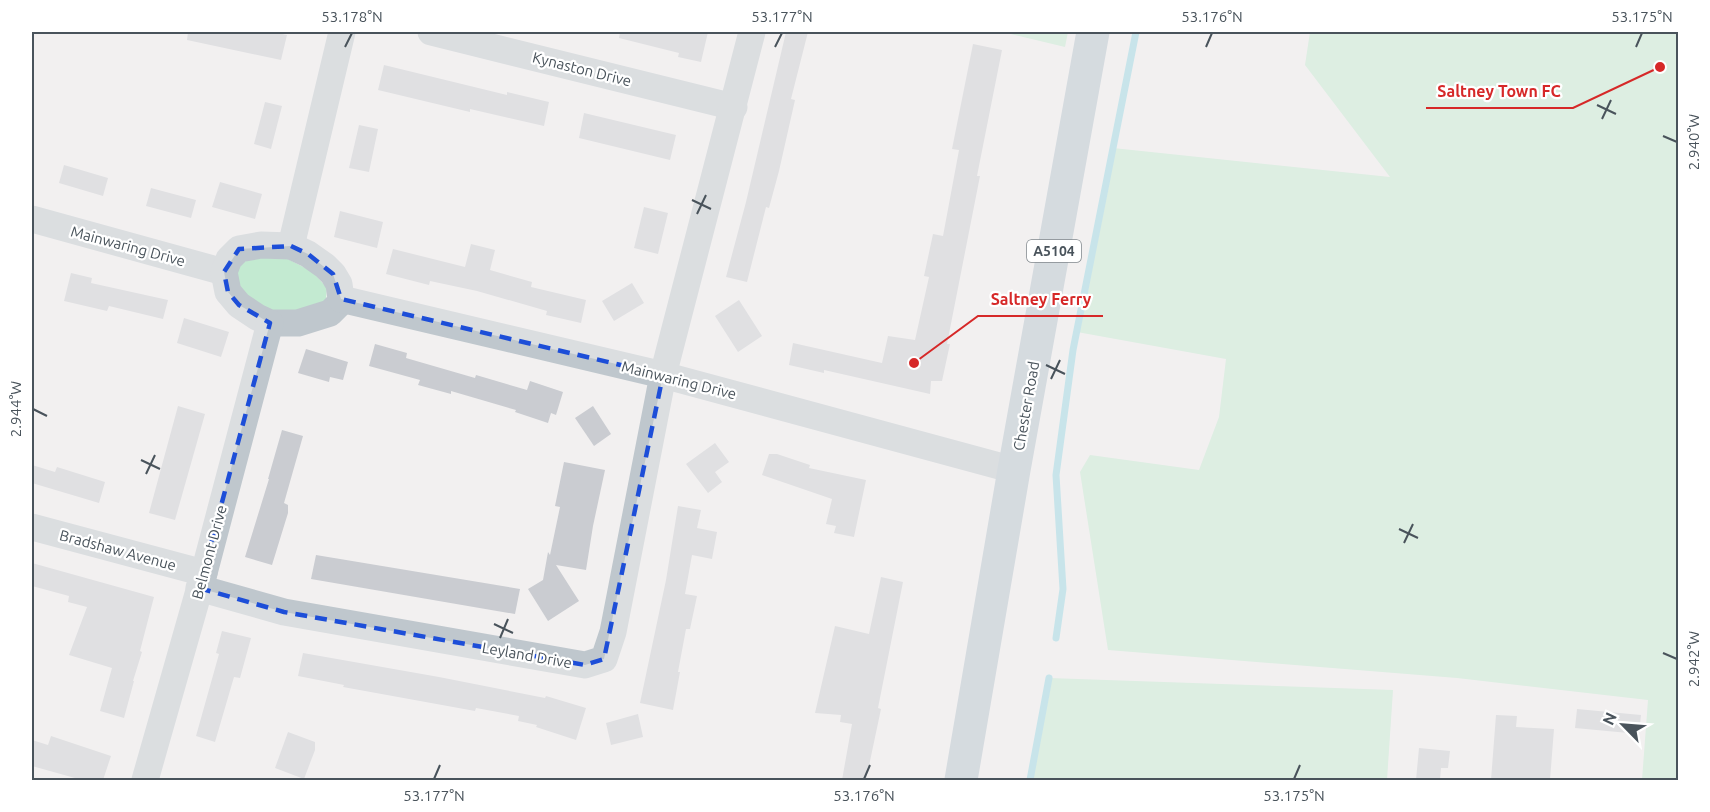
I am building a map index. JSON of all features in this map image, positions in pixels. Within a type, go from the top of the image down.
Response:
[{"type":"main road","name":"Chester Road","points":[[961,780],[1093,32]]},
{"type":"street","points":[[291,246],[342,32]]},
{"type":"street","name":"Kynaston Drive","points":[[431,32],[734,107]]},
{"type":"street","points":[[663,375],[752,32]]},
{"type":"street","name":"Mainwaring Drive","points":[[32,219],[224,273]]},
{"type":"street","points":[[261,245],[291,246],[308,254],[333,274],[339,284],[341,299],[330,313],[316,318],[298,323],[270,323],[239,305],[228,292],[224,273],[229,259],[239,249],[261,245]]},
{"type":"street","name":"Mainwaring Drive","points":[[341,299],[663,375],[1014,470]]},
{"type":"street","name":"Belmont Drive","points":[[145,780],[202,581],[270,323]]},
{"type":"street","name":"Leyland Drive","points":[[202,581],[284,612],[585,665],[604,659],[614,632],[663,375]]},
{"type":"street","name":"Bradshaw Avenue","points":[[32,527],[202,581]]},
{"type":"highlighted area","points":[[291,246],[308,254],[333,274],[341,299],[663,375],[604,659],[585,665],[284,612],[199,588],[270,323],[239,305],[228,292],[224,272],[239,249]]},
{"type":"green space","points":[[1002,32],[1068,32],[1065,47]]},
{"type":"green space","points":[[1310,32],[1678,32],[1678,780],[1642,780],[1648,700],[1457,678],[1108,650],[1080,472],[1090,455],[1199,470],[1219,417],[1226,359],[1077,332],[1113,148],[1390,177],[1305,65]]},
{"type":"green space","points":[[256,257],[286,258],[313,272],[327,288],[326,299],[313,312],[268,311],[235,286],[239,267],[245,261]]},
{"type":"green space","points":[[1049,678],[1393,690],[1387,780],[1030,780]]},
{"type":"building","points":[[188,32],[273,32],[287,35],[281,60],[187,40]]},
{"type":"building","points":[[620,32],[708,32],[701,62],[678,57],[679,53],[619,38]]},
{"type":"building","points":[[786,32],[808,32],[791,99],[795,100],[779,171],[769,208],[766,207],[747,282],[726,277]]},
{"type":"building","points":[[973,44],[1002,50],[977,176],[980,176],[947,344],[950,344],[942,381],[931,381],[930,394],[824,370],[824,373],[789,365],[793,343],[882,363],[888,336],[915,340],[929,277],[924,276],[933,234],[943,236],[959,150],[952,149]]},
{"type":"building","points":[[384,65],[507,95],[507,92],[549,102],[544,126],[470,109],[470,112],[378,90]]},
{"type":"building","points":[[265,102],[282,106],[271,149],[254,144]]},
{"type":"building","points":[[584,113],[676,135],[670,160],[579,138]]},
{"type":"building","points":[[359,125],[378,129],[369,172],[349,168]]},
{"type":"building","points":[[64,165],[108,178],[103,196],[59,183]]},
{"type":"building","points":[[220,182],[262,194],[255,219],[212,207]]},
{"type":"building","points":[[151,188],[196,200],[191,218],[146,206]]},
{"type":"building","points":[[644,207],[668,213],[658,254],[634,248]]},
{"type":"building","points":[[340,211],[383,222],[377,248],[334,237]]},
{"type":"building","points":[[471,244],[495,250],[490,270],[532,282],[531,287],[586,300],[581,323],[546,315],[547,311],[477,291],[430,281],[429,285],[386,274],[393,249],[465,267]]},
{"type":"building","points":[[71,273],[92,278],[91,283],[168,300],[163,319],[109,306],[107,311],[64,301]]},
{"type":"building","points":[[632,283],[644,303],[614,321],[602,301]]},
{"type":"building","points":[[739,300],[762,336],[738,352],[715,316]]},
{"type":"building","points":[[184,318],[229,332],[221,357],[177,343]]},
{"type":"building","points":[[375,344],[407,353],[406,358],[475,378],[476,375],[527,390],[530,381],[563,392],[556,415],[551,413],[548,423],[515,412],[516,410],[451,391],[451,394],[418,385],[420,380],[369,366]]},
{"type":"building","points":[[306,349],[348,362],[343,380],[330,377],[329,382],[298,373]]},
{"type":"building","points":[[178,406],[205,414],[175,520],[149,513]]},
{"type":"building","points":[[593,406],[611,434],[594,446],[575,418]]},
{"type":"building","points":[[282,430],[303,436],[284,503],[288,505],[288,513],[272,565],[245,557]]},
{"type":"building","points":[[715,443],[729,462],[715,472],[722,482],[708,493],[686,464]]},
{"type":"building","points":[[769,454],[777,454],[810,465],[809,468],[866,480],[854,537],[834,533],[836,526],[826,524],[832,499],[762,475]]},
{"type":"building","points":[[564,462],[605,470],[586,570],[556,565],[579,601],[548,621],[528,589],[543,580],[560,507],[555,506]]},
{"type":"building","points":[[32,465],[55,472],[57,467],[105,482],[99,503],[32,483]]},
{"type":"building","points":[[678,506],[701,510],[697,528],[717,532],[712,559],[692,555],[685,594],[697,596],[690,629],[686,629],[673,710],[640,703],[666,580]]},
{"type":"building","points":[[316,555],[520,589],[515,614],[311,579]]},
{"type":"building","points":[[32,563],[154,597],[124,718],[100,711],[112,668],[69,655],[87,607],[68,602],[69,596],[32,586]]},
{"type":"building","points":[[881,577],[903,582],[878,708],[881,709],[866,780],[842,780],[852,724],[840,722],[841,715],[815,713],[835,626],[869,634]]},
{"type":"building","points":[[222,631],[251,638],[240,678],[234,677],[215,742],[196,736],[219,654],[216,653]]},
{"type":"building","points":[[303,653],[545,698],[546,696],[586,708],[576,740],[536,727],[537,725],[518,721],[519,716],[476,708],[475,711],[343,687],[344,685],[298,676]]},
{"type":"building","points":[[1577,709],[1641,715],[1639,734],[1575,728]]},
{"type":"building","points":[[638,714],[643,737],[611,745],[606,723]]},
{"type":"building","points":[[1496,715],[1517,716],[1516,727],[1554,729],[1550,780],[1491,780]]},
{"type":"building","points":[[288,732],[315,742],[315,750],[304,779],[275,768]]},
{"type":"building","points":[[51,736],[111,756],[103,780],[82,780],[32,766],[32,740],[48,745]]},
{"type":"building","points":[[1419,748],[1450,751],[1448,768],[1441,768],[1440,780],[1416,780]]},
{"type":"waterway","points":[[1056,638],[1063,589],[1056,475],[1073,350],[1136,32]]},
{"type":"waterway","points":[[1030,780],[1049,678]]},
{"type":"place","name":"Saltney Town FC","points":[[1660,67]]},
{"type":"place","name":"Saltney Ferry","points":[[914,363]]}]
